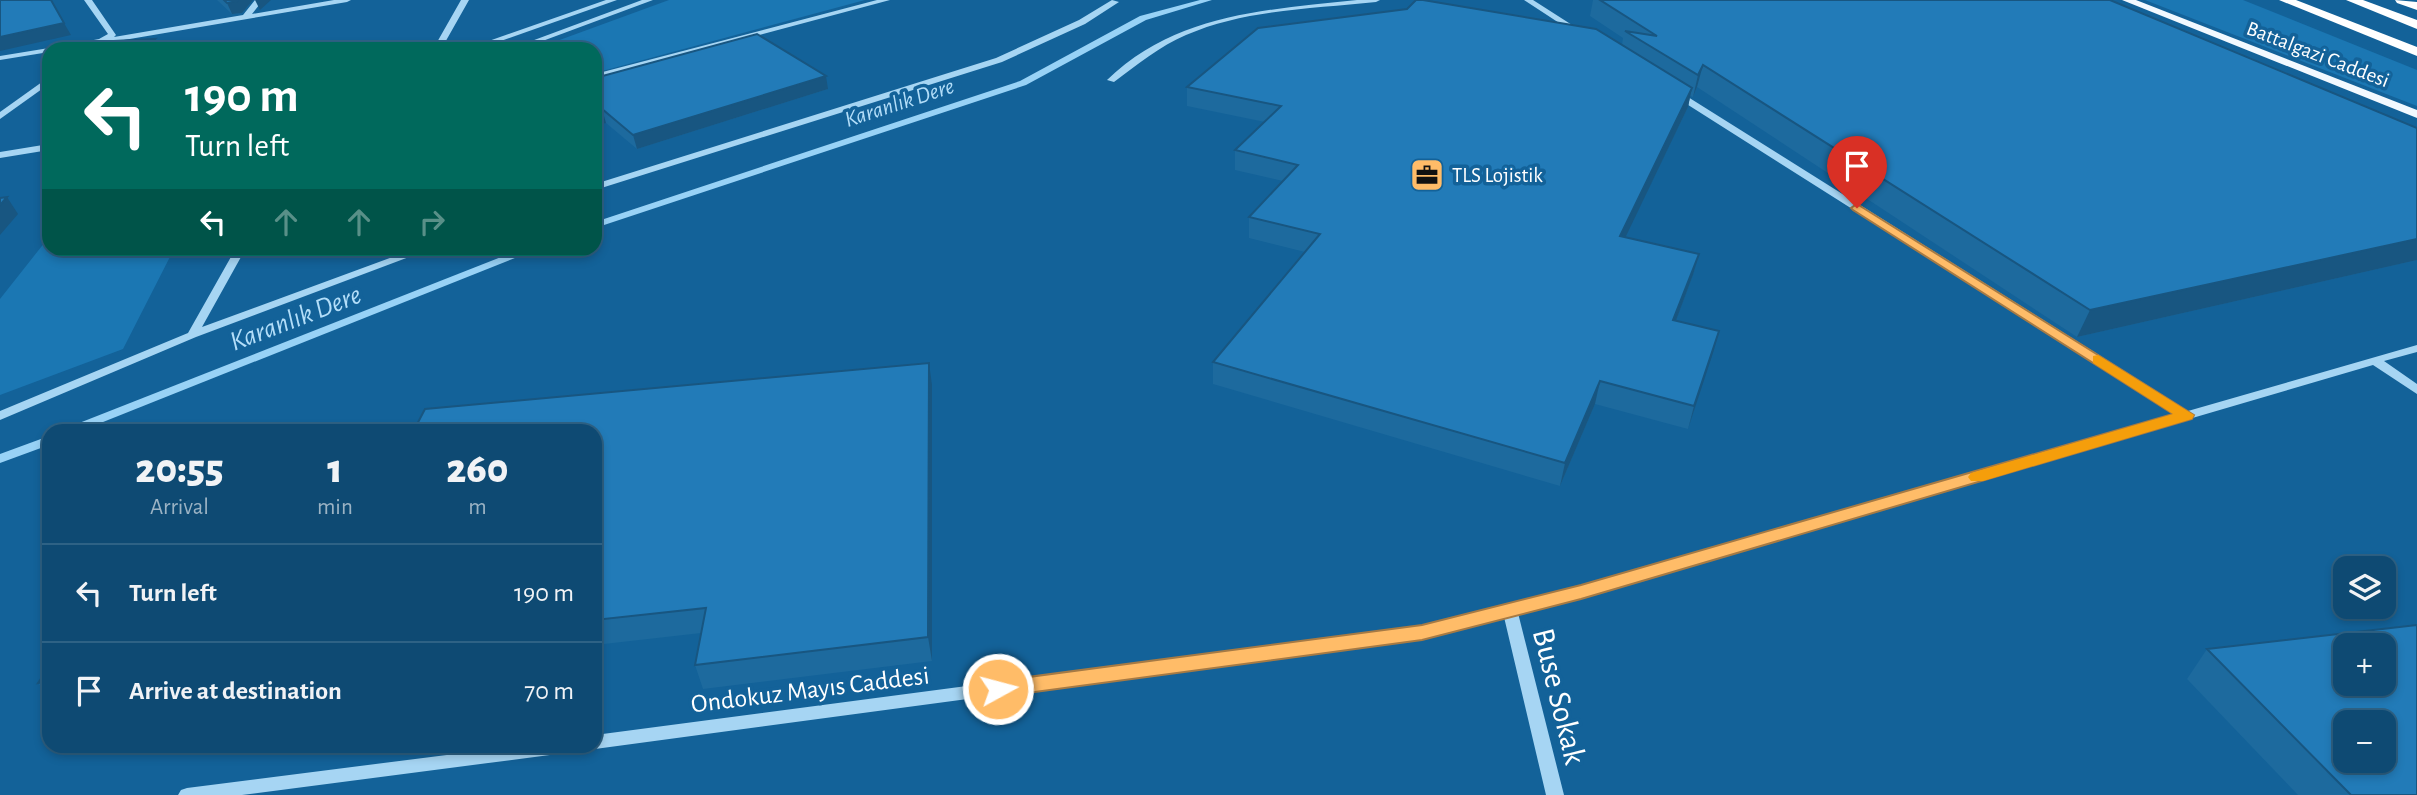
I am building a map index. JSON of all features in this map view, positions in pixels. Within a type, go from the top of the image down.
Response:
[{"type":"highway","points":[[2285,0],[2417,52]]},
{"type":"highway","points":[[2352,0],[2417,25]]},
{"type":"highway","points":[[2401,0],[2417,6]]},
{"type":"main road","name":"Battalgazi Caddesi","points":[[2127,0],[2417,114]]},
{"type":"street","points":[[88,0],[112,35],[102,42]]},
{"type":"street","points":[[246,17],[259,0]]},
{"type":"street","points":[[102,42],[347,0]]},
{"type":"street","points":[[441,42],[465,0]]},
{"type":"street","points":[[490,42],[613,0]]},
{"type":"street","points":[[533,42],[649,0]]},
{"type":"street","points":[[602,75],[886,0]]},
{"type":"street","points":[[602,185],[999,60],[1082,22],[1115,2],[1110,0]]},
{"type":"street","points":[[1111,80],[1168,41],[1208,25],[1244,17],[1376,0]]},
{"type":"street","points":[[1528,0],[1587,37]]},
{"type":"street","points":[[0,58],[42,51]]},
{"type":"street","points":[[0,116],[42,85]]},
{"type":"street","points":[[1669,89],[2186,415]]},
{"type":"street","points":[[0,155],[42,148]]},
{"type":"street","points":[[192,335],[236,256]]},
{"type":"street","points":[[0,416],[192,335],[406,256]]},
{"type":"street","name":"Ondokuz Mayıs Caddesi","points":[[602,740],[1422,632],[1510,610],[2417,348]]},
{"type":"street","points":[[2376,361],[2417,390]]},
{"type":"street","name":"Buse Sokak","points":[[1510,610],[1555,795]]},
{"type":"street","points":[[187,795],[511,753]]},
{"type":"shaded area","points":[[669,0],[865,0],[602,71],[602,42],[554,42]]},
{"type":"shaded area","points":[[2145,0],[2243,0],[2417,70],[2417,106]]},
{"type":"shaded area","points":[[42,246],[42,256],[170,256],[123,349],[0,395],[0,299]]},
{"type":"building","points":[[0,0],[51,0],[64,23],[0,37]]},
{"type":"building","points":[[1416,0],[1596,29],[1692,88],[1620,236],[1699,254],[1673,320],[1719,331],[1694,406],[1600,381],[1565,463],[1213,362],[1320,234],[1249,217],[1298,165],[1235,150],[1281,106],[1187,87],[1258,28],[1407,9]]},
{"type":"building","points":[[1600,0],[2110,0],[2417,128],[2417,239],[2090,310],[1703,65],[1698,75],[1625,31],[1657,36]]},
{"type":"building","points":[[757,34],[826,76],[633,135],[602,109],[602,76]]},
{"type":"building","points":[[155,39],[151,42],[94,42]]},
{"type":"building","points":[[929,363],[928,637],[695,665],[706,608],[602,619],[602,424],[417,424],[425,409]]},
{"type":"building","points":[[2417,625],[2417,795],[2351,795],[2207,649],[2333,635],[2333,696],[2396,696],[2396,633],[2347,633]]},
{"type":"waterway","name":"Karanlık Dere","points":[[602,223],[1023,83],[1143,18],[1208,0]]},
{"type":"waterway","name":"Karanlık Dere","points":[[88,424],[515,256]]},
{"type":"waterway","name":"Karanlık Dere","points":[[0,459],[42,443]]},
{"type":"slow traffic","points":[[1977,477],[2186,415],[2098,360]]},
{"type":"place","name":"TLS Lojistik","points":[[1427,175]]},
{"type":"route","points":[[998,689],[1422,632],[1581,592],[2186,415],[1857,208]]}]
